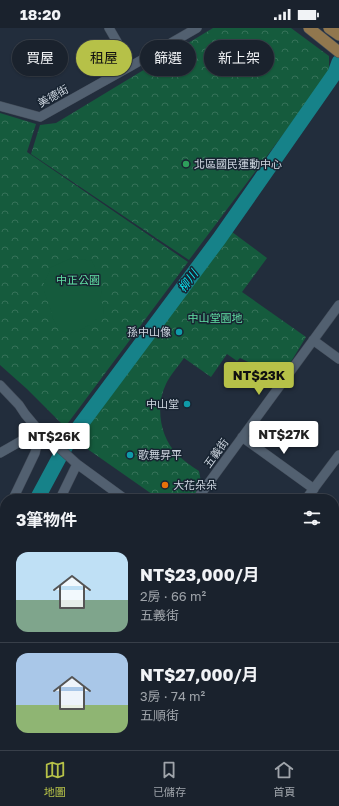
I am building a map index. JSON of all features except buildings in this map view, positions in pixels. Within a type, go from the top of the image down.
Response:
[{"type":"main road","points":[[309,28],[339,52]]},
{"type":"main road","points":[[329,28],[339,35]]},
{"type":"street","points":[[109,28],[116,40]]},
{"type":"street","name":"美德街","points":[[132,65],[196,28]]},
{"type":"street","name":"美德街","points":[[0,106],[40,117],[113,76]]},
{"type":"street","name":"五義街","points":[[201,494],[339,305]]},
{"type":"street","points":[[314,340],[339,359]]},
{"type":"street","points":[[0,385],[19,405],[40,432],[77,464],[118,494]]},
{"type":"street","points":[[0,453],[40,432]]},
{"type":"street","points":[[15,494],[35,453],[40,432]]},
{"type":"street","points":[[242,437],[314,489]]},
{"type":"street","points":[[310,494],[339,455]]},
{"type":"street","points":[[62,494],[77,464]]},
{"type":"green space","points":[[213,28],[291,28],[329,56],[329,73],[189,260],[31,154],[40,125],[56,123],[140,72],[140,76],[196,76],[196,40],[193,40]]},
{"type":"green space","name":"中正公園","points":[[0,113],[36,124],[27,152],[188,262],[65,427],[27,389],[0,365]]},
{"type":"green space","name":"中山堂園地","points":[[232,232],[267,258],[242,292],[306,337],[281,378],[240,358],[237,361],[227,354],[211,377],[184,358],[170,377],[163,393],[160,411],[163,430],[171,447],[177,454],[199,471],[202,487],[196,494],[152,494],[76,441]]},
{"type":"green space","points":[[72,258],[92,261],[100,280],[100,300],[104,307],[103,314],[91,324],[79,331],[69,333],[59,330],[53,319],[44,291],[44,282],[50,271],[49,268]]},
{"type":"waterway","name":"柳川","points":[[40,494],[70,439],[219,239],[335,73],[339,62]]},
{"type":"place","name":"北區國民運動中心","points":[[186,164]]},
{"type":"place","name":"孫中山像","points":[[179,332]]},
{"type":"place","name":"中山堂","points":[[187,404]]},
{"type":"place","name":"歌舞昇平","points":[[130,455]]},
{"type":"place","name":"大花朵朵","points":[[165,485]]}]
